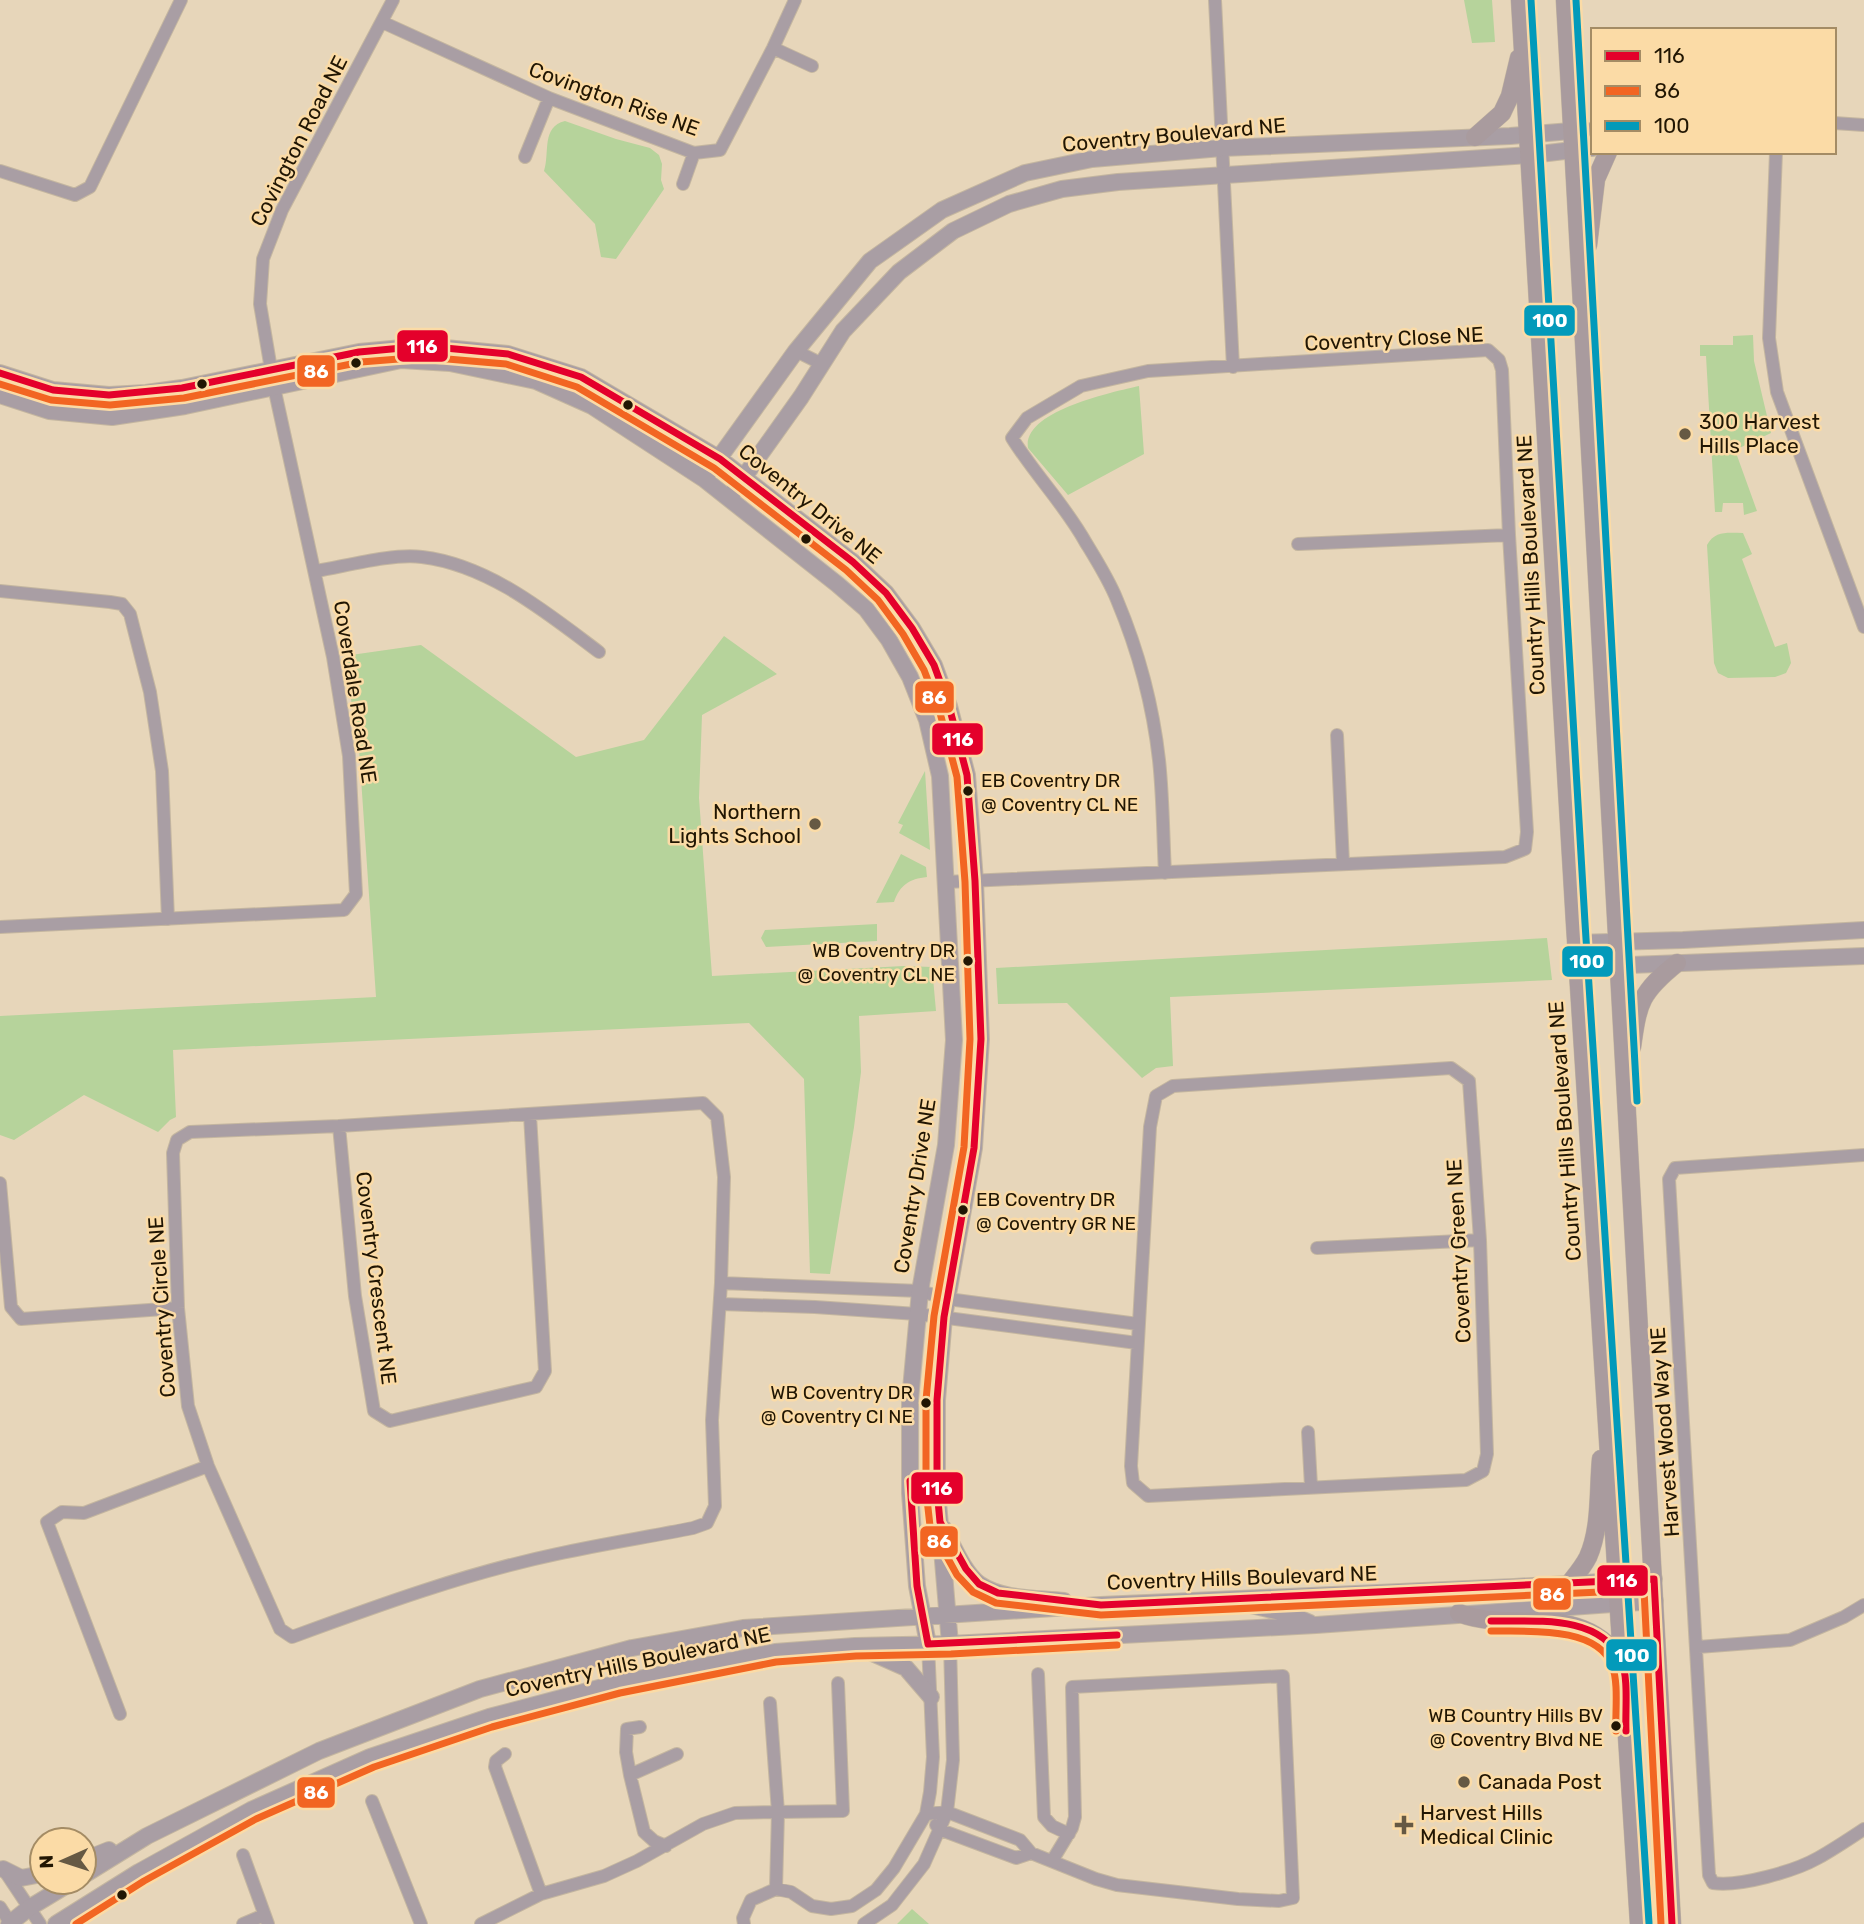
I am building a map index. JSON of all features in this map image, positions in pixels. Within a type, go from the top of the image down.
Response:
[{"type":"main road","name":"Country Hills Boulevard NE","points":[[1520,0],[1577,967],[1639,1924]]},
{"type":"main road","points":[[1564,0],[1672,1924]]},
{"type":"main road","points":[[1475,137],[1502,113],[1510,96],[1524,41]]},
{"type":"main road","points":[[1583,308],[1596,179],[1607,154]]},
{"type":"main road","points":[[1626,1085],[1642,998],[1653,982],[1677,963]]},
{"type":"main road","points":[[1569,1584],[1587,1560],[1596,1527],[1606,1396]]},
{"type":"main road","points":[[1459,1613],[1478,1620],[1555,1622],[1580,1628],[1608,1643],[1622,1661]]},
{"type":"street","points":[[0,171],[75,195],[90,187],[181,0]]},
{"type":"street","name":"Covington Road NE","points":[[274,387],[260,304],[263,259],[282,210],[393,0]]},
{"type":"street","name":"Covington Rise NE","points":[[382,22],[549,98],[694,152],[720,150],[795,0]]},
{"type":"street","points":[[1214,0],[1233,367]]},
{"type":"street","points":[[773,48],[812,66]]},
{"type":"street","points":[[525,157],[549,98]]},
{"type":"street","points":[[1836,123],[1864,125]]},
{"type":"street","points":[[1571,131],[1591,129]]},
{"type":"street","name":"Coventry Boulevard NE","points":[[704,479],[796,351],[870,261],[942,210],[1025,173],[1091,159],[1222,148],[1571,131]]},
{"type":"street","points":[[1573,150],[1591,150]]},
{"type":"street","name":"Coventry Boulevard NE","points":[[729,498],[843,331],[899,272],[953,232],[1009,204],[1062,189],[1222,174],[1531,155],[1573,150]]},
{"type":"street","points":[[682,184],[694,152]]},
{"type":"street","points":[[1776,154],[1769,338],[1777,392],[1864,626]]},
{"type":"street","name":"Coventry Drive NE","points":[[0,373],[53,390],[109,395],[182,388],[359,352],[424,346],[508,354],[581,377],[720,459],[853,562],[886,593],[912,628],[933,665],[950,706],[967,775],[975,881],[981,1039],[974,1149],[944,1317],[937,1400],[937,1490],[950,1644]]},
{"type":"street","name":"Coventry Close NE","points":[[946,882],[1165,873],[1343,863],[1505,857],[1525,849],[1527,832],[1502,370],[1495,354],[1488,350],[1147,371],[1082,386],[1027,418],[1013,438],[1029,465],[1051,489],[1085,540],[1116,597],[1133,644],[1150,704],[1159,761],[1165,873]]},
{"type":"street","points":[[796,351],[822,365]]},
{"type":"street","name":"Coventry Drive NE","points":[[0,396],[49,411],[112,417],[185,406],[401,360],[450,363],[536,381],[592,406],[704,479],[837,583],[866,609],[889,640],[910,677],[927,720],[940,776],[954,1040],[946,1144],[920,1290],[910,1400],[910,1493],[916,1586],[928,1644]]},
{"type":"street","name":"Coverdale Road NE","points":[[0,927],[344,910],[356,894],[349,756],[333,657],[274,387]]},
{"type":"street","points":[[592,406],[603,390]]},
{"type":"street","points":[[1297,544],[1509,535]]},
{"type":"street","points":[[316,571],[421,556],[458,565],[522,595],[599,652]]},
{"type":"street","points":[[0,591],[122,604],[130,614],[150,692],[162,771],[169,919]]},
{"type":"street","points":[[1337,735],[1343,863]]},
{"type":"street","points":[[1576,943],[1864,930]]},
{"type":"street","points":[[1577,967],[1864,956]]},
{"type":"street","name":"Coventry Green NE","points":[[1451,1068],[1469,1081],[1480,1240],[1487,1454],[1483,1471],[1466,1480],[1148,1496],[1133,1483],[1131,1466],[1138,1324],[1150,1127],[1156,1096],[1172,1086],[1451,1068]]},
{"type":"street","name":"Coventry Circle NE","points":[[703,1103],[717,1117],[724,1177],[722,1283],[712,1420],[715,1506],[707,1522],[693,1528],[543,1558],[366,1610],[292,1637],[279,1629],[208,1466],[188,1406],[178,1308],[173,1153],[177,1140],[190,1132],[339,1126],[703,1103]]},
{"type":"street","name":"Coventry Crescent NE","points":[[339,1126],[355,1296],[374,1411],[390,1421],[536,1387],[545,1371],[530,1115]]},
{"type":"street","name":"Harvest Wood Way NE","points":[[1864,1155],[1675,1168],[1669,1179],[1709,1875],[1713,1883],[1726,1885],[1768,1876],[1815,1860],[1864,1829]]},
{"type":"street","points":[[0,1183],[11,1307],[21,1319],[178,1308]]},
{"type":"street","points":[[1317,1248],[1480,1240]]},
{"type":"street","points":[[722,1283],[920,1290],[948,1299],[1138,1324]]},
{"type":"street","points":[[720,1304],[917,1314],[1137,1343]]},
{"type":"street","points":[[1308,1432],[1311,1486]]},
{"type":"street","points":[[120,1714],[47,1522],[62,1512],[84,1513],[208,1466]]},
{"type":"street","points":[[940,1522],[966,1569],[979,1584],[998,1593],[1101,1605]]},
{"type":"street","name":"Coventry Hills Boulevard NE","points":[[98,1866],[147,1836],[319,1751],[480,1689],[632,1648],[743,1628],[1101,1605],[1654,1579]]},
{"type":"street","points":[[1230,1600],[1289,1614],[1316,1625]]},
{"type":"street","name":"Coventry Hills Boulevard NE","points":[[56,1924],[139,1872],[251,1810],[370,1757],[489,1717],[618,1683],[775,1652],[1316,1625],[1655,1601]]},
{"type":"street","points":[[1698,1647],[1790,1640],[1844,1617],[1864,1605]]},
{"type":"street","points":[[744,1924],[743,1918],[751,1900],[776,1889],[791,1892],[812,1906],[831,1909],[852,1906],[876,1890],[894,1868],[926,1814],[933,1757],[928,1644]]},
{"type":"street","points":[[864,1924],[892,1905],[924,1864],[947,1812],[953,1760],[950,1644]]},
{"type":"street","points":[[855,1646],[906,1668],[931,1697]]},
{"type":"street","points":[[1038,1674],[1044,1817],[1052,1826],[1069,1834]]},
{"type":"street","points":[[926,1814],[947,1812],[1020,1840],[1031,1853],[1096,1880],[1117,1885],[1238,1899],[1279,1901],[1293,1898],[1283,1676],[1072,1687],[1075,1817],[1069,1834],[1052,1861]]},
{"type":"street","points":[[481,1924],[541,1894],[604,1876],[666,1846],[703,1824],[735,1813],[843,1811],[838,1683]]},
{"type":"street","points":[[770,1703],[778,1812],[776,1889]]},
{"type":"street","points":[[640,1727],[627,1729],[626,1752],[630,1776],[644,1832],[654,1841],[666,1846]]},
{"type":"street","points":[[505,1754],[496,1760],[495,1767],[541,1894]]},
{"type":"street","points":[[630,1776],[677,1754]]},
{"type":"street","points":[[372,1801],[421,1924]]},
{"type":"street","points":[[926,1814],[941,1830],[1016,1858],[1031,1853]]},
{"type":"street","points":[[98,1855],[147,1836]]},
{"type":"street","points":[[243,1855],[266,1919],[243,1924]]},
{"type":"street","points":[[2,1866],[21,1878],[28,1877]]},
{"type":"street","points":[[2,1866],[40,1924]]},
{"type":"street","points":[[0,1907],[10,1924],[49,1896]]},
{"type":"green space","points":[[1464,0],[1492,0],[1495,42],[1472,43]]},
{"type":"green space","points":[[565,121],[650,148],[659,155],[664,189],[616,259],[601,257],[595,224],[544,171],[549,134],[557,124]]},
{"type":"green space","points":[[1753,335],[1754,361],[1771,433],[1735,450],[1757,511],[1744,515],[1743,503],[1723,503],[1722,512],[1715,512],[1706,356],[1700,356],[1700,345],[1733,345],[1733,336]]},
{"type":"green space","points":[[1139,386],[1144,454],[1068,495],[1028,448],[1030,435],[1039,424],[1072,405]]},
{"type":"green space","points":[[1743,533],[1752,554],[1742,559],[1775,647],[1787,643],[1791,663],[1786,673],[1775,677],[1728,678],[1718,673],[1714,663],[1707,545],[1718,535]]},
{"type":"green space","points":[[724,636],[777,674],[702,715],[699,798],[712,976],[904,966],[932,967],[936,1011],[859,1016],[861,1072],[830,1274],[810,1273],[804,1079],[749,1023],[173,1050],[176,1117],[158,1132],[84,1095],[14,1140],[0,1135],[0,1016],[376,997],[359,749],[344,656],[421,645],[576,757],[644,740]]},
{"type":"green space","points":[[925,771],[930,850],[899,833],[903,825],[898,823]]},
{"type":"green space","points":[[901,854],[926,867],[927,877],[906,884],[894,902],[876,903]]},
{"type":"green space","points":[[877,924],[877,941],[766,947],[761,938],[765,930]]},
{"type":"green space","points":[[1547,938],[1552,980],[1170,997],[1173,1066],[1156,1068],[1142,1078],[1067,1003],[998,1004],[996,968]]},
{"type":"green space","points":[[912,1909],[929,1924],[897,1924]]},
{"type":"transit line","name":"100","points":[[1531,0],[1585,923],[1649,1923]]},
{"type":"transit line","name":"100","points":[[1576,0],[1637,1101]]},
{"type":"transit line","name":"116","points":[[0,373],[53,390],[109,395],[182,388],[359,352],[424,346],[508,354],[581,377],[720,459],[853,562],[886,593],[912,628],[934,665],[949,706],[967,775],[975,881],[981,1039],[974,1148],[944,1317],[937,1400],[937,1490],[940,1522],[966,1569],[979,1584],[998,1593],[1101,1605],[1654,1579],[1672,1924]]},
{"type":"transit line","name":"86","points":[[0,384],[51,400],[110,405],[184,398],[361,362],[424,357],[506,364],[577,387],[714,468],[846,570],[878,600],[903,634],[924,670],[939,709],[957,777],[965,882],[970,1039],[964,1147],[934,1316],[926,1400],[926,1490],[930,1526],[957,1575],[973,1592],[996,1603],[1101,1615],[1644,1590],[1661,1924]]},
{"type":"transit line","name":"116","points":[[910,1481],[917,1586],[928,1644],[1117,1635]]},
{"type":"transit line","name":"116","points":[[1491,1621],[1564,1623],[1597,1634],[1611,1645],[1621,1660],[1625,1675],[1626,1731]]},
{"type":"transit line","name":"86","points":[[1491,1631],[1558,1633],[1591,1643],[1604,1652],[1612,1665],[1615,1681],[1616,1731]]},
{"type":"transit line","name":"86","points":[[76,1924],[144,1881],[256,1819],[374,1767],[492,1727],[620,1693],[776,1662],[1117,1645]]},
{"type":"place","name":"300 Harvest Hills Place","points":[[1685,434]]},
{"type":"place","name":"EB Coventry DR @ Coventry CL NE","points":[[968,791]]},
{"type":"place","name":"Northern Lights School","points":[[815,824]]},
{"type":"place","name":"WB Coventry DR @ Coventry CL NE","points":[[968,961]]},
{"type":"place","name":"EB Coventry DR @ Coventry GR NE","points":[[963,1210]]},
{"type":"place","name":"WB Coventry DR @ Coventry CI NE","points":[[926,1403]]},
{"type":"place","name":"WB Country Hills BV @ Coventry Blvd NE","points":[[1616,1726]]},
{"type":"place","name":"Canada Post","points":[[1464,1782]]},
{"type":"place","name":"Harvest Hills Medical Clinic","points":[[1404,1825]]}]
